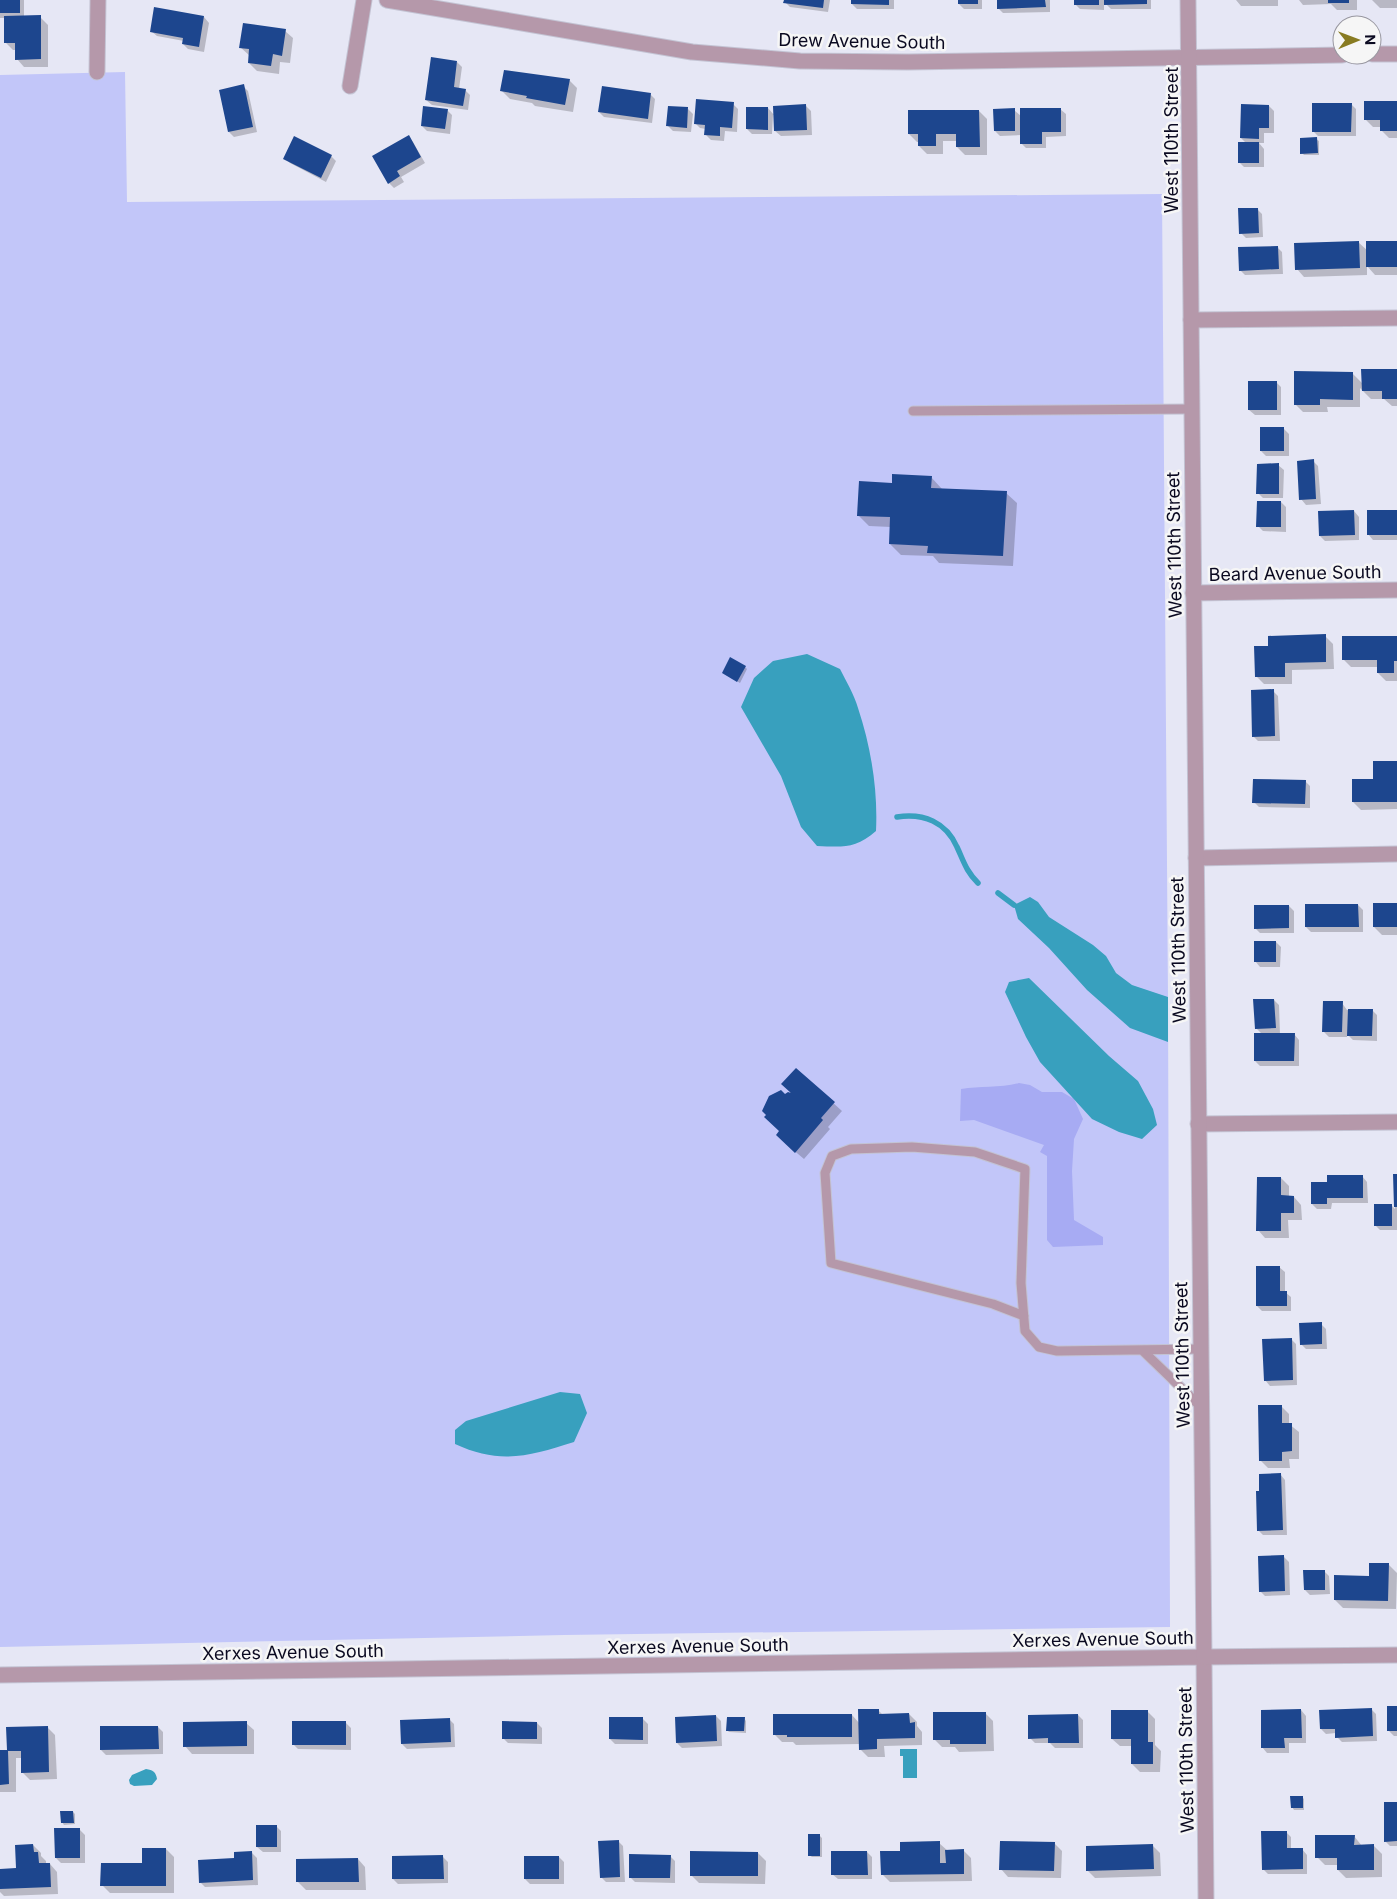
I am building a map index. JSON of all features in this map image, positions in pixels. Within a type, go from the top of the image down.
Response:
[{"type":"street","points":[[97,72],[98,0]]},
{"type":"street","points":[[350,86],[364,0]]},
{"type":"street","name":"Drew Avenue South","points":[[386,0],[692,52],[800,61],[908,62],[1332,55]]},
{"type":"street","name":"West 110th Street","points":[[1188,0],[1206,1899]]},
{"type":"street","points":[[1382,54],[1397,54]]},
{"type":"street","points":[[1191,320],[1397,318]]},
{"type":"street","name":"Beard Avenue South","points":[[1194,593],[1397,590]]},
{"type":"street","points":[[1196,858],[1397,854]]},
{"type":"street","points":[[1198,1124],[1397,1122]]},
{"type":"street","name":"Xerxes Avenue South","points":[[0,1675],[1397,1655]]},
{"type":"lane","points":[[913,411],[1192,408]]},
{"type":"lane","points":[[1024,1316],[993,1304],[831,1262],[825,1173],[832,1156],[851,1149],[912,1147],[975,1152],[1025,1168],[1021,1283],[1024,1316],[1025,1331],[1039,1347],[1057,1350],[1201,1349]]},
{"type":"lane","points":[[1142,1350],[1202,1407]]},
{"type":"shaded area","points":[[125,72],[127,202],[1162,194],[1168,997],[1170,1627],[564,1635],[0,1647],[0,75]]},
{"type":"shaded area","points":[[807,654],[840,669],[856,703],[870,753],[875,784],[876,831],[862,841],[848,846],[817,846],[801,827],[781,776],[741,707],[754,678],[773,661]]},
{"type":"shaded area","points":[[1030,897],[1038,902],[1049,917],[1093,945],[1106,956],[1116,973],[1132,985],[1168,997],[1168,1042],[1130,1028],[1087,990],[1049,948],[1018,919],[1014,905]]},
{"type":"shaded area","points":[[1029,978],[1109,1056],[1138,1081],[1153,1109],[1157,1125],[1142,1139],[1119,1132],[1092,1119],[1040,1062],[1005,992],[1009,982]]},
{"type":"shaded area","points":[[1019,1083],[1030,1085],[1042,1092],[1062,1092],[1074,1099],[1083,1119],[1074,1139],[1072,1171],[1074,1220],[1103,1237],[1103,1245],[1053,1247],[1047,1240],[1047,1156],[1040,1152],[1044,1145],[974,1120],[960,1121],[961,1089],[1005,1086]]},
{"type":"shaded area","points":[[560,1392],[580,1394],[587,1413],[574,1442],[543,1451],[515,1456],[486,1455],[455,1444],[455,1430],[466,1421]]},
{"type":"shaded area","points":[[900,1749],[917,1749],[917,1778],[903,1778],[903,1756],[900,1756]]},
{"type":"shaded area","points":[[146,1769],[156,1775],[157,1779],[152,1785],[134,1786],[130,1784],[129,1780],[132,1775]]},
{"type":"building","points":[[0,0],[20,0],[20,13],[0,13]]},
{"type":"building","points":[[784,0],[824,0],[823,8],[783,3]]},
{"type":"building","points":[[851,0],[889,0],[889,5],[851,4]]},
{"type":"building","points":[[958,0],[978,0],[978,4],[958,4]]},
{"type":"building","points":[[997,0],[1045,0],[1046,7],[997,9]]},
{"type":"building","points":[[1074,0],[1099,0],[1099,5],[1074,5]]},
{"type":"building","points":[[1104,0],[1147,0],[1147,4],[1104,5]]},
{"type":"building","points":[[1328,0],[1349,0],[1349,3],[1328,3]]},
{"type":"building","points":[[154,7],[204,16],[199,47],[182,44],[183,38],[150,32]]},
{"type":"building","points":[[41,15],[41,59],[15,60],[15,43],[4,43],[4,16]]},
{"type":"building","points":[[243,23],[286,29],[282,56],[273,54],[271,66],[248,63],[249,49],[239,48]]},
{"type":"building","points":[[431,57],[457,61],[454,87],[466,89],[463,106],[425,100]]},
{"type":"building","points":[[504,70],[570,79],[565,105],[500,91]]},
{"type":"building","points":[[244,84],[253,127],[228,132],[219,90]]},
{"type":"building","points":[[602,86],[651,93],[648,119],[598,112]]},
{"type":"building","points":[[696,99],[734,102],[732,128],[720,127],[720,136],[704,135],[705,125],[694,124]]},
{"type":"building","points":[[1364,101],[1397,101],[1397,131],[1380,131],[1380,120],[1364,120]]},
{"type":"building","points":[[1312,103],[1352,103],[1351,132],[1312,132]]},
{"type":"building","points":[[806,104],[807,130],[774,131],[773,106]]},
{"type":"building","points":[[1241,104],[1269,105],[1269,128],[1259,128],[1259,139],[1240,138]]},
{"type":"building","points":[[423,106],[448,109],[445,129],[421,126]]},
{"type":"building","points":[[668,106],[688,107],[687,128],[666,126]]},
{"type":"building","points":[[746,107],[768,107],[768,130],[746,129]]},
{"type":"building","points":[[1015,108],[1015,131],[994,131],[993,109]]},
{"type":"building","points":[[1020,108],[1061,108],[1061,132],[1042,132],[1042,144],[1020,144]]},
{"type":"building","points":[[908,110],[979,110],[980,147],[956,147],[956,134],[936,134],[936,146],[918,146],[918,134],[908,134]]},
{"type":"building","points":[[409,135],[421,157],[397,171],[400,176],[388,184],[372,156]]},
{"type":"building","points":[[294,136],[332,155],[321,178],[283,159]]},
{"type":"building","points":[[1317,137],[1318,153],[1300,154],[1300,138]]},
{"type":"building","points":[[1238,142],[1259,142],[1259,163],[1238,163]]},
{"type":"building","points":[[1238,208],[1258,208],[1259,233],[1239,234]]},
{"type":"building","points":[[1359,241],[1360,268],[1295,270],[1294,243]]},
{"type":"building","points":[[1366,241],[1397,241],[1397,267],[1366,267]]},
{"type":"building","points":[[1278,246],[1279,269],[1239,271],[1238,247]]},
{"type":"building","points":[[1361,369],[1397,369],[1397,399],[1382,399],[1382,391],[1362,391]]},
{"type":"building","points":[[1294,371],[1353,372],[1353,400],[1320,399],[1320,405],[1294,405]]},
{"type":"building","points":[[1248,381],[1277,381],[1277,410],[1248,410]]},
{"type":"building","points":[[1260,427],[1284,427],[1284,451],[1260,451]]},
{"type":"building","points":[[1314,459],[1316,499],[1299,500],[1297,461]]},
{"type":"building","points":[[1279,463],[1279,494],[1256,494],[1257,464]]},
{"type":"building","points":[[892,474],[932,476],[931,488],[1007,491],[1003,556],[927,553],[928,546],[889,544],[890,517],[857,516],[859,481],[892,483]]},
{"type":"building","points":[[1257,501],[1281,501],[1281,527],[1256,527]]},
{"type":"building","points":[[1354,510],[1355,535],[1319,536],[1318,511]]},
{"type":"building","points":[[1367,510],[1397,510],[1397,535],[1367,535]]},
{"type":"building","points":[[1326,634],[1326,662],[1285,663],[1285,677],[1255,677],[1254,646],[1268,646],[1268,636]]},
{"type":"building","points":[[1342,636],[1397,636],[1397,661],[1394,661],[1394,673],[1377,673],[1377,660],[1342,660]]},
{"type":"building","points":[[730,657],[746,666],[737,682],[722,673]]},
{"type":"building","points":[[1274,689],[1275,736],[1252,737],[1251,690]]},
{"type":"building","points":[[1373,761],[1397,761],[1397,802],[1352,802],[1352,779],[1373,779]]},
{"type":"building","points":[[1253,779],[1306,780],[1305,804],[1252,803]]},
{"type":"building","points":[[1373,903],[1397,903],[1397,927],[1373,927]]},
{"type":"building","points":[[1305,904],[1358,904],[1359,927],[1305,927]]},
{"type":"building","points":[[1254,905],[1289,905],[1289,928],[1254,929]]},
{"type":"building","points":[[1254,941],[1276,941],[1276,962],[1254,962]]},
{"type":"building","points":[[1253,999],[1274,999],[1276,1028],[1255,1029]]},
{"type":"building","points":[[1323,1001],[1343,1001],[1342,1032],[1322,1032]]},
{"type":"building","points":[[1348,1009],[1373,1009],[1372,1036],[1347,1036]]},
{"type":"building","points":[[1254,1033],[1295,1033],[1294,1061],[1254,1061]]},
{"type":"building","points":[[796,1068],[835,1102],[821,1118],[823,1120],[795,1153],[776,1135],[779,1131],[764,1117],[766,1115],[762,1111],[769,1096],[781,1090],[785,1094],[791,1093],[781,1084]]},
{"type":"building","points":[[1393,1174],[1397,1174],[1397,1207],[1394,1207]]},
{"type":"building","points":[[1327,1175],[1363,1175],[1363,1198],[1327,1198],[1327,1204],[1311,1204],[1311,1182],[1327,1182]]},
{"type":"building","points":[[1257,1177],[1281,1177],[1281,1195],[1294,1196],[1294,1213],[1281,1213],[1281,1231],[1256,1231]]},
{"type":"building","points":[[1374,1204],[1392,1204],[1392,1226],[1374,1226]]},
{"type":"building","points":[[1256,1266],[1280,1266],[1280,1291],[1287,1291],[1287,1306],[1256,1306]]},
{"type":"building","points":[[1322,1322],[1322,1344],[1300,1345],[1299,1323]]},
{"type":"building","points":[[1292,1338],[1293,1380],[1264,1381],[1262,1339]]},
{"type":"building","points":[[1258,1405],[1282,1405],[1282,1423],[1292,1423],[1292,1451],[1282,1452],[1282,1461],[1259,1461]]},
{"type":"building","points":[[1281,1473],[1283,1530],[1257,1531],[1256,1491],[1259,1491],[1259,1474]]},
{"type":"building","points":[[1284,1555],[1285,1591],[1259,1592],[1258,1556]]},
{"type":"building","points":[[1369,1563],[1389,1563],[1388,1601],[1334,1600],[1334,1575],[1369,1576]]},
{"type":"building","points":[[1303,1570],[1325,1570],[1325,1590],[1304,1590]]},
{"type":"building","points":[[1387,1706],[1397,1706],[1397,1731],[1387,1731]]},
{"type":"building","points":[[1372,1708],[1373,1736],[1335,1738],[1335,1729],[1320,1729],[1319,1710]]},
{"type":"building","points":[[858,1709],[879,1709],[879,1714],[909,1713],[910,1723],[915,1722],[915,1738],[877,1739],[877,1749],[859,1750]]},
{"type":"building","points":[[1301,1709],[1302,1738],[1284,1738],[1285,1748],[1261,1748],[1261,1710]]},
{"type":"building","points":[[1111,1710],[1148,1710],[1148,1742],[1153,1742],[1153,1764],[1131,1764],[1131,1739],[1111,1739]]},
{"type":"building","points":[[933,1712],[986,1712],[986,1744],[950,1744],[950,1740],[933,1740]]},
{"type":"building","points":[[773,1714],[852,1714],[852,1737],[787,1737],[787,1735],[773,1735]]},
{"type":"building","points":[[1078,1714],[1079,1743],[1048,1743],[1048,1738],[1028,1739],[1028,1715]]},
{"type":"building","points":[[716,1715],[717,1741],[676,1743],[675,1717]]},
{"type":"building","points":[[609,1717],[643,1717],[643,1740],[609,1739]]},
{"type":"building","points":[[727,1717],[745,1717],[744,1731],[726,1731]]},
{"type":"building","points":[[450,1718],[451,1742],[401,1744],[400,1720]]},
{"type":"building","points":[[247,1721],[247,1746],[183,1747],[183,1722]]},
{"type":"building","points":[[292,1721],[346,1721],[346,1745],[292,1745]]},
{"type":"building","points":[[502,1721],[537,1722],[537,1739],[502,1739]]},
{"type":"building","points":[[48,1726],[49,1772],[21,1773],[21,1751],[8,1751],[9,1784],[0,1785],[0,1750],[7,1750],[6,1727]]},
{"type":"building","points":[[100,1726],[158,1726],[159,1749],[100,1750]]},
{"type":"building","points":[[1290,1796],[1303,1796],[1303,1808],[1291,1808]]},
{"type":"building","points":[[1384,1802],[1397,1802],[1397,1841],[1384,1842]]},
{"type":"building","points":[[60,1811],[73,1811],[74,1823],[61,1823]]},
{"type":"building","points":[[256,1825],[277,1825],[277,1847],[256,1847]]},
{"type":"building","points":[[54,1828],[80,1828],[80,1858],[55,1858]]},
{"type":"building","points":[[1261,1831],[1287,1831],[1287,1848],[1303,1848],[1303,1869],[1262,1870]]},
{"type":"building","points":[[808,1834],[820,1834],[820,1856],[808,1856]]},
{"type":"building","points":[[1315,1835],[1355,1835],[1354,1845],[1374,1844],[1374,1870],[1337,1870],[1337,1858],[1315,1858]]},
{"type":"building","points":[[619,1840],[620,1877],[600,1878],[598,1841]]},
{"type":"building","points":[[940,1841],[940,1863],[946,1863],[945,1850],[964,1849],[964,1874],[881,1875],[880,1851],[900,1851],[900,1842]]},
{"type":"building","points":[[1000,1841],[1055,1842],[1054,1871],[999,1870]]},
{"type":"building","points":[[33,1844],[34,1852],[38,1852],[39,1863],[50,1863],[51,1887],[0,1889],[0,1869],[16,1868],[15,1845]]},
{"type":"building","points":[[1153,1844],[1154,1869],[1086,1871],[1086,1846]]},
{"type":"building","points":[[142,1848],[166,1848],[166,1886],[100,1886],[101,1863],[142,1863]]},
{"type":"building","points":[[252,1851],[253,1880],[199,1883],[198,1860],[234,1858],[234,1852]]},
{"type":"building","points":[[690,1851],[758,1852],[758,1876],[690,1876]]},
{"type":"building","points":[[831,1851],[867,1851],[868,1875],[831,1875]]},
{"type":"building","points":[[629,1854],[671,1855],[670,1878],[629,1878]]},
{"type":"building","points":[[443,1855],[444,1879],[392,1879],[392,1856]]},
{"type":"building","points":[[524,1856],[559,1856],[559,1879],[524,1879]]},
{"type":"building","points":[[358,1858],[359,1882],[296,1882],[296,1859]]},
{"type":"waterway","points":[[897,817],[916,816],[940,825],[952,838],[968,870],[978,883]]},
{"type":"waterway","points":[[998,893],[1014,905]]}]
